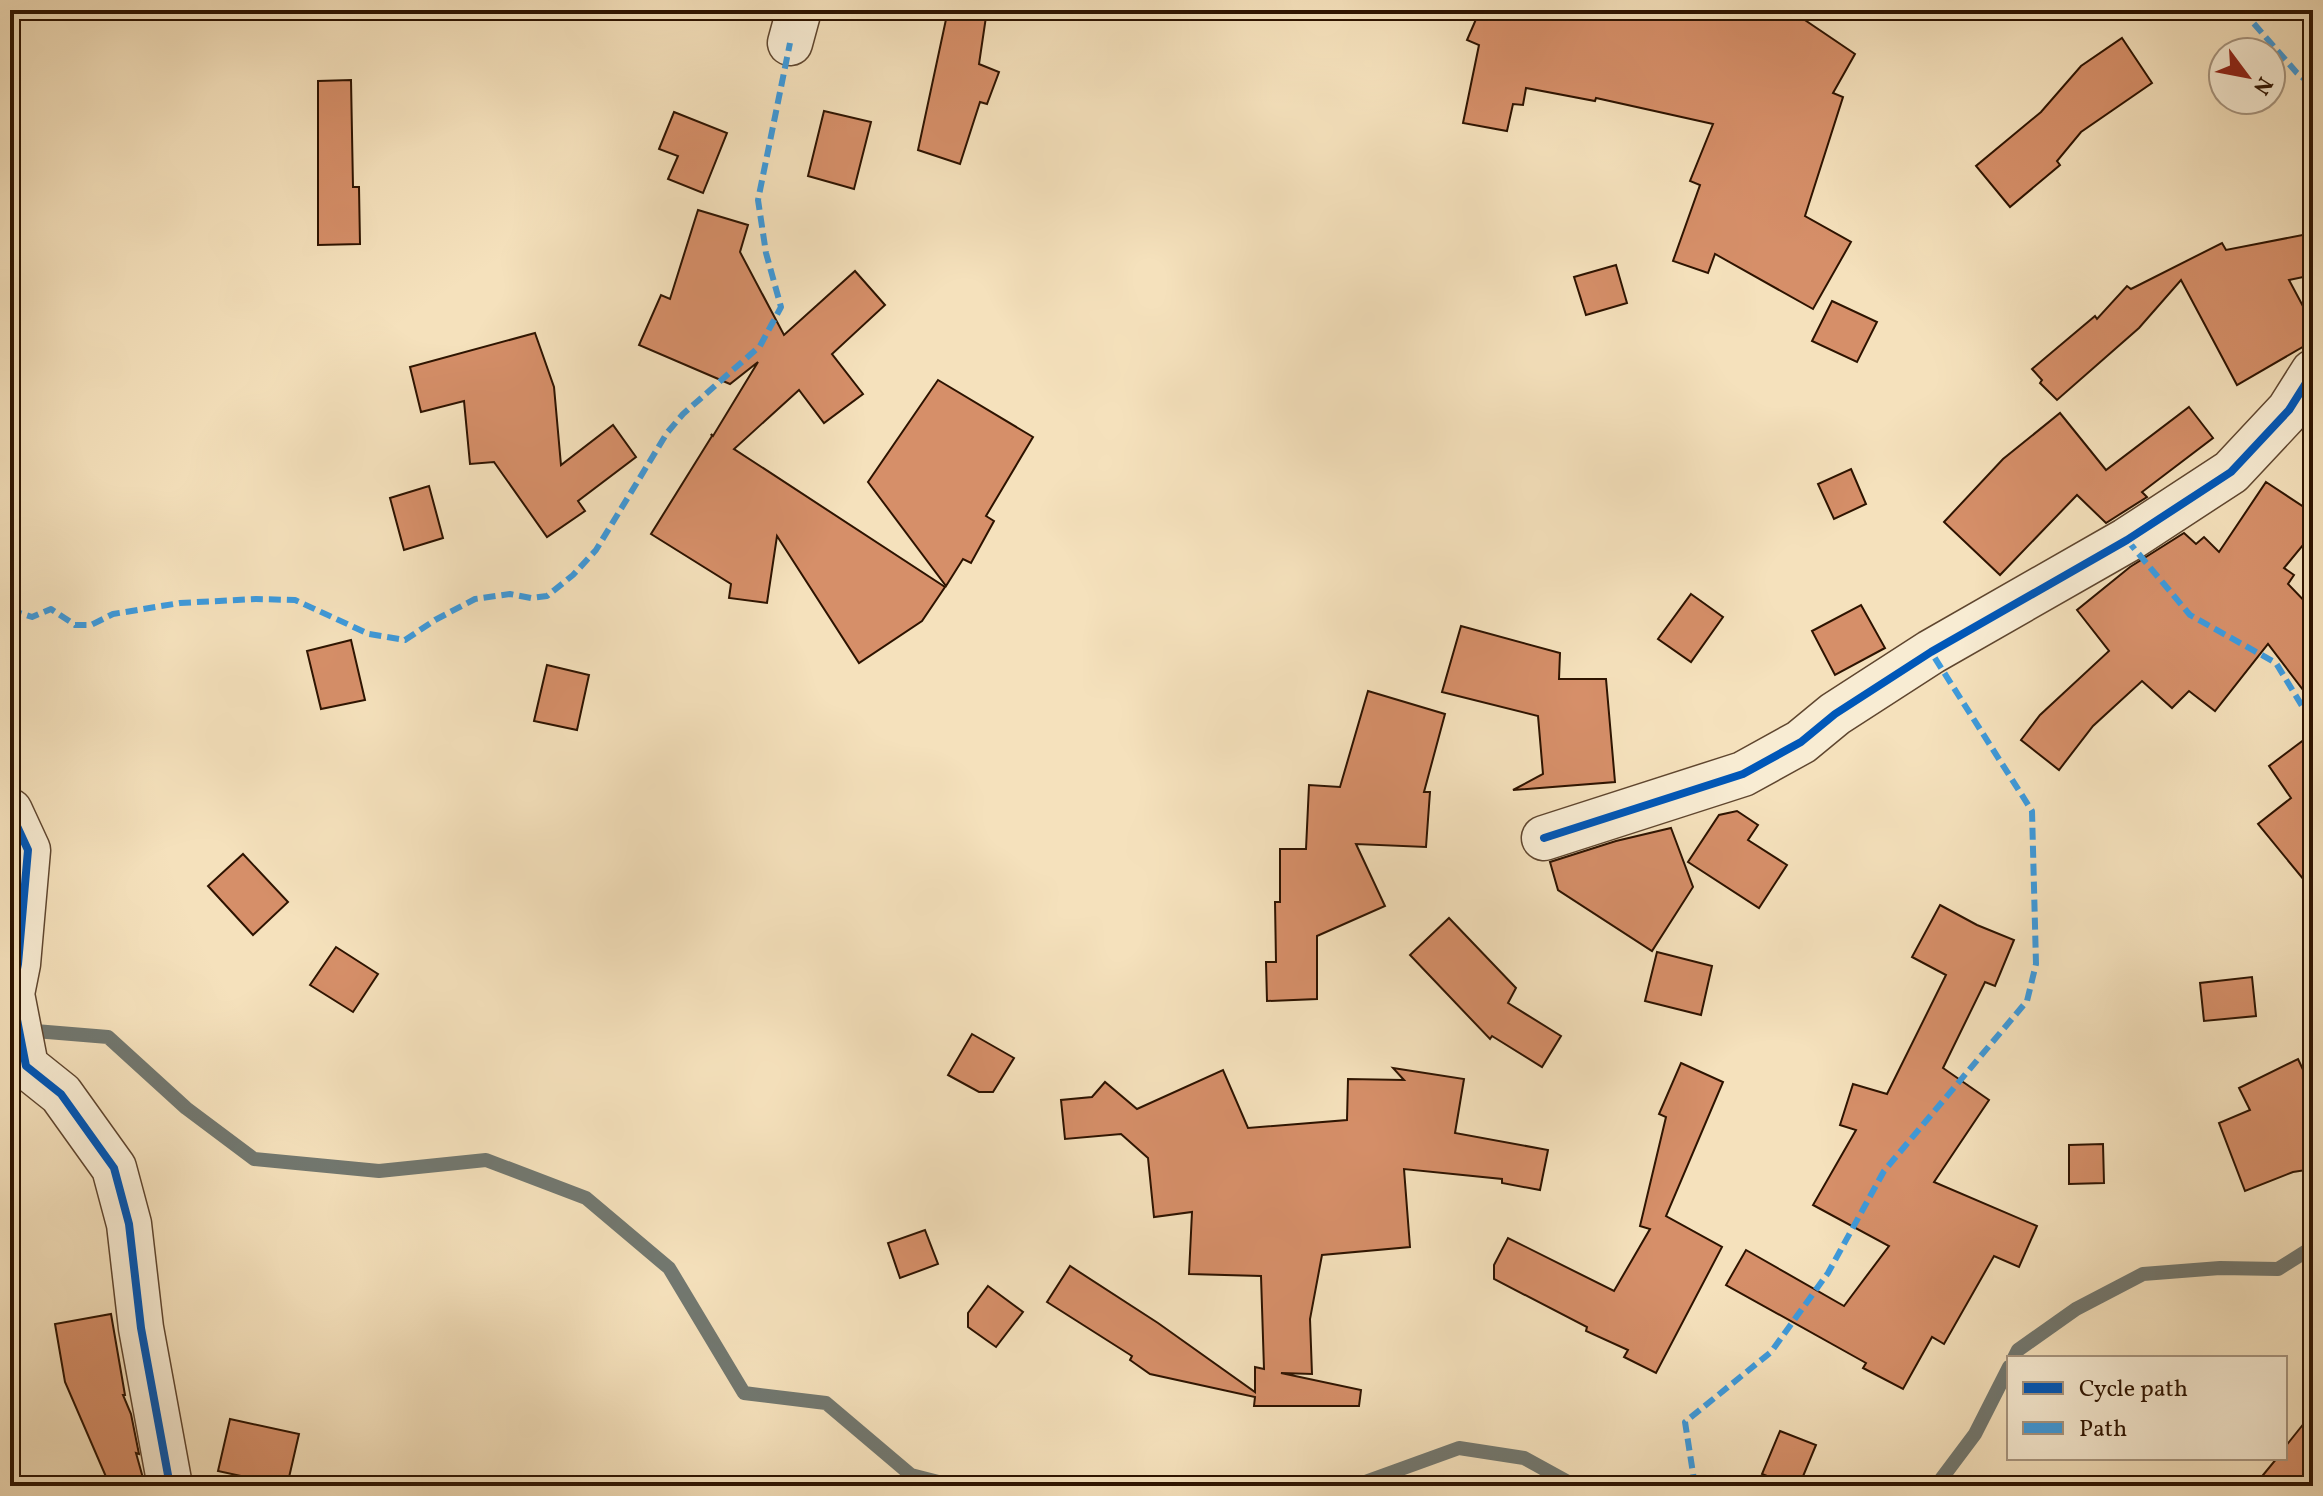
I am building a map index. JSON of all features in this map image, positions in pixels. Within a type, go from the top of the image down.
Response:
[{"type":"street","points":[[1544,838],[1743,774],[1801,742],[1835,714],[1931,652],[2127,540],[2231,472],[2289,410],[2313,372]]},
{"type":"street","points":[[10,811],[28,850],[18,964],[12,994],[26,1066],[61,1094],[114,1168],[129,1224],[141,1328],[170,1486]]},
{"type":"building","points":[[948,10],[987,10],[979,64],[999,72],[987,104],[980,102],[960,164],[918,150]]},
{"type":"building","points":[[1480,10],[1790,10],[1855,54],[1833,93],[1843,97],[1805,216],[1851,242],[1813,309],[1715,254],[1708,273],[1673,261],[1700,185],[1690,181],[1713,124],[1596,98],[1595,101],[1526,88],[1523,105],[1513,104],[1507,131],[1463,123],[1479,45],[1467,40]]},
{"type":"building","points":[[2122,38],[2152,83],[2081,132],[2057,161],[2060,165],[2010,207],[1976,166],[2041,112],[2081,66]]},
{"type":"building","points":[[351,80],[353,187],[359,187],[360,244],[318,245],[318,81]]},
{"type":"building","points":[[824,111],[871,122],[854,189],[808,176]]},
{"type":"building","points":[[674,112],[727,133],[703,193],[668,179],[678,156],[659,149]]},
{"type":"building","points":[[698,210],[748,225],[740,252],[784,335],[855,271],[885,305],[832,354],[863,394],[824,423],[799,390],[734,449],[945,587],[922,621],[859,663],[777,536],[767,603],[729,598],[731,584],[651,534],[758,362],[730,384],[639,345],[661,295],[670,299]]},
{"type":"building","points":[[2313,233],[2313,275],[2289,280],[2313,325],[2313,341],[2237,385],[2181,280],[2139,328],[2057,400],[2040,383],[2042,380],[2032,369],[2095,316],[2097,319],[2127,286],[2131,289],[2222,243],[2226,250]]},
{"type":"building","points":[[1616,265],[1627,303],[1586,315],[1574,277]]},
{"type":"building","points":[[1832,301],[1877,322],[1857,362],[1812,341]]},
{"type":"building","points":[[535,333],[554,387],[561,465],[613,425],[636,457],[578,501],[585,511],[547,537],[494,462],[470,464],[464,401],[421,412],[410,367]]},
{"type":"building","points":[[938,380],[1033,437],[986,516],[994,521],[971,563],[963,559],[946,586],[868,482]]},
{"type":"building","points":[[2189,407],[2213,438],[2142,492],[2147,497],[2106,523],[2077,495],[2000,575],[1944,522],[2003,459],[2060,413],[2106,470]]},
{"type":"building","points":[[1851,469],[1866,504],[1834,519],[1818,484]]},
{"type":"building","points":[[2266,482],[2313,513],[2313,533],[2284,568],[2294,575],[2288,584],[2313,610],[2313,703],[2268,644],[2215,711],[2189,691],[2172,708],[2142,681],[2093,726],[2059,770],[2021,740],[2040,715],[2109,651],[2077,610],[2130,567],[2184,533],[2196,544],[2204,537],[2219,552]]},
{"type":"building","points":[[429,486],[443,538],[404,550],[390,498]]},
{"type":"building","points":[[1691,594],[1723,617],[1691,662],[1658,639]]},
{"type":"building","points":[[1861,605],[1885,648],[1835,675],[1812,631]]},
{"type":"building","points":[[1461,626],[1560,653],[1559,679],[1606,679],[1615,782],[1513,790],[1543,774],[1538,716],[1442,692]]},
{"type":"building","points":[[351,640],[365,700],[321,709],[307,651]]},
{"type":"building","points":[[547,665],[589,675],[577,730],[534,721]]},
{"type":"building","points":[[1368,691],[1445,714],[1424,792],[1430,792],[1426,847],[1356,844],[1385,906],[1317,936],[1317,999],[1267,1001],[1266,962],[1276,962],[1275,902],[1280,902],[1280,849],[1306,849],[1309,785],[1340,787]]},
{"type":"building","points":[[2313,733],[2313,891],[2258,824],[2291,798],[2269,766]]},
{"type":"building","points":[[1737,811],[1758,825],[1748,840],[1787,865],[1759,908],[1688,862],[1719,815]]},
{"type":"building","points":[[1671,828],[1693,887],[1652,951],[1558,890],[1550,862]]},
{"type":"building","points":[[243,854],[288,902],[253,935],[208,886]]},
{"type":"building","points":[[1940,905],[2014,940],[1995,986],[1985,982],[1943,1068],[1989,1100],[1934,1182],[2037,1226],[2019,1267],[1994,1256],[1944,1344],[1932,1337],[1903,1389],[1863,1368],[1866,1363],[1726,1285],[1746,1250],[1844,1306],[1889,1246],[1813,1205],[1856,1130],[1840,1125],[1853,1084],[1887,1094],[1946,975],[1912,957]]},
{"type":"building","points":[[1449,918],[1516,988],[1508,1003],[1561,1036],[1542,1067],[1492,1036],[1490,1039],[1410,955]]},
{"type":"building","points":[[336,947],[378,974],[353,1012],[310,985]]},
{"type":"building","points":[[1657,952],[1712,966],[1701,1015],[1645,1001]]},
{"type":"building","points":[[2252,977],[2256,1016],[2204,1021],[2200,983]]},
{"type":"building","points":[[972,1034],[1014,1058],[993,1092],[979,1092],[948,1075]]},
{"type":"building","points":[[2298,1059],[2313,1091],[2313,1169],[2293,1172],[2245,1191],[2219,1123],[2250,1110],[2239,1088]]},
{"type":"building","points":[[1681,1063],[1723,1082],[1666,1216],[1722,1247],[1656,1373],[1624,1357],[1628,1350],[1586,1331],[1587,1327],[1494,1279],[1494,1265],[1508,1238],[1614,1291],[1650,1229],[1640,1226],[1666,1117],[1659,1114]]},
{"type":"building","points":[[1393,1068],[1464,1079],[1455,1133],[1548,1150],[1540,1190],[1502,1183],[1502,1179],[1404,1169],[1410,1247],[1322,1255],[1310,1319],[1312,1374],[1281,1373],[1361,1390],[1359,1406],[1254,1406],[1255,1397],[1150,1374],[1130,1360],[1132,1356],[1047,1302],[1070,1266],[1158,1323],[1255,1392],[1255,1367],[1264,1369],[1261,1276],[1189,1274],[1192,1212],[1154,1217],[1148,1158],[1121,1134],[1065,1139],[1061,1100],[1092,1097],[1105,1082],[1137,1109],[1223,1070],[1248,1128],[1347,1120],[1348,1079],[1404,1080]]},
{"type":"building","points":[[2103,1144],[2104,1183],[2069,1184],[2069,1145]]},
{"type":"building","points":[[925,1230],[938,1264],[900,1278],[888,1243]]},
{"type":"building","points":[[988,1286],[1023,1312],[996,1347],[968,1327],[968,1313]]},
{"type":"building","points":[[111,1314],[123,1395],[131,1414],[143,1478],[114,1486],[110,1486],[65,1382],[55,1324]]},
{"type":"building","points":[[2313,1412],[2313,1486],[2254,1486],[2275,1460],[2287,1460],[2287,1444]]},
{"type":"building","points":[[230,1419],[299,1434],[287,1486],[218,1471]]},
{"type":"building","points":[[1780,1431],[1816,1445],[1799,1486],[1762,1474]]},
{"type":"waterway","points":[[23,1030],[108,1037],[186,1108],[254,1159],[379,1171],[486,1160],[586,1198],[669,1268],[744,1393],[826,1403],[911,1475],[954,1486]]},
{"type":"waterway","points":[[2015,1356],[2018,1350],[2076,1309],[2143,1274],[2220,1268],[2278,1269],[2313,1247]]},
{"type":"waterway","points":[[1936,1486],[1975,1434],[2007,1371]]},
{"type":"waterway","points":[[1354,1486],[1459,1448],[1524,1458],[1575,1486]]},
{"type":"marked path","points":[[2242,10],[2297,73],[2313,86]]},
{"type":"marked path","points":[[10,610],[32,617],[51,609],[75,625],[91,625],[113,614],[180,603],[295,600],[369,634],[405,640],[475,599],[510,594],[531,598],[547,596],[573,575],[596,550],[667,433],[683,414],[760,346],[781,307],[766,253],[758,200],[790,43]]},
{"type":"marked path","points":[[2127,540],[2190,615],[2276,663],[2313,724]]},
{"type":"marked path","points":[[1695,1486],[1685,1422],[1771,1352],[1828,1273],[1884,1171],[2027,1001],[2036,964],[2032,811],[1931,652]]},
{"type":"cycle path","points":[[1544,838],[1743,774],[1801,742],[1835,714],[1931,652],[2127,540],[2231,472],[2289,410],[2313,372]]},
{"type":"cycle path","points":[[10,811],[28,850],[18,964],[12,994],[26,1066],[61,1094],[114,1168],[129,1224],[141,1328],[170,1486]]}]
